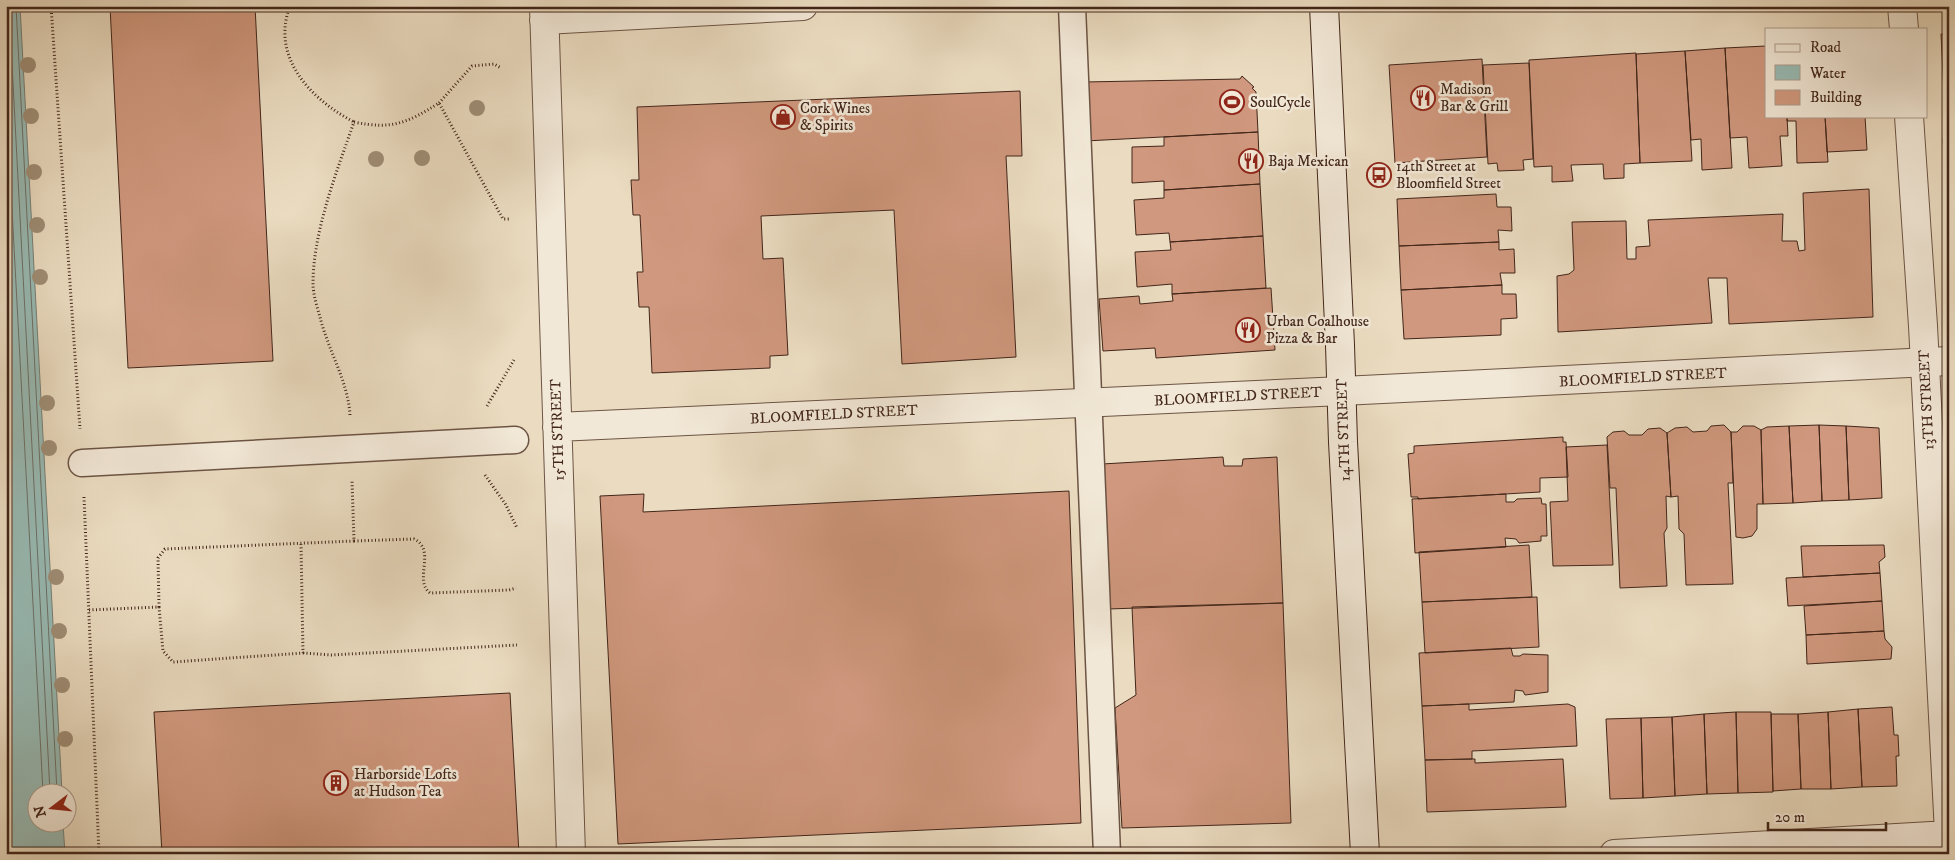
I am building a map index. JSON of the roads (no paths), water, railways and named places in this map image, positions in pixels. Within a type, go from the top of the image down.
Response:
[{"type":"street","points":[[544,13],[803,6]]},
{"type":"street","points":[[1072,6],[1107,854]]},
{"type":"street","name":"14TH STREET","points":[[1324,6],[1343,442],[1364,854]]},
{"type":"street","points":[[1902,6],[1904,28]]},
{"type":"street","name":"15TH STREET","points":[[544,13],[571,854]]},
{"type":"street","name":"13TH STREET","points":[[1909,118],[1936,362],[1949,834]]},
{"type":"street","name":"BLOOMFIELD STREET","points":[[557,427],[1936,362]]},
{"type":"street","points":[[82,463],[515,440]]},
{"type":"street","points":[[1614,854],[1949,834]]},
{"type":"water","points":[[6,6],[20,6],[61,782],[28,782],[28,832],[64,832],[65,854],[6,854]]},
{"type":"place","name":"Madison Bar & Grill","points":[[1423,98]]},
{"type":"place","name":"SoulCycle","points":[[1232,102]]},
{"type":"place","name":"Cork Wines & Spirits","points":[[783,117]]},
{"type":"place","name":"Baja Mexican","points":[[1251,161]]},
{"type":"place","name":"14th Street at Bloomfield Street","points":[[1379,175]]},
{"type":"place","name":"Urban Coalhouse Pizza & Bar","points":[[1248,330]]},
{"type":"place","name":"Harborside Lofts at Hudson Tea","points":[[336,783]]}]
